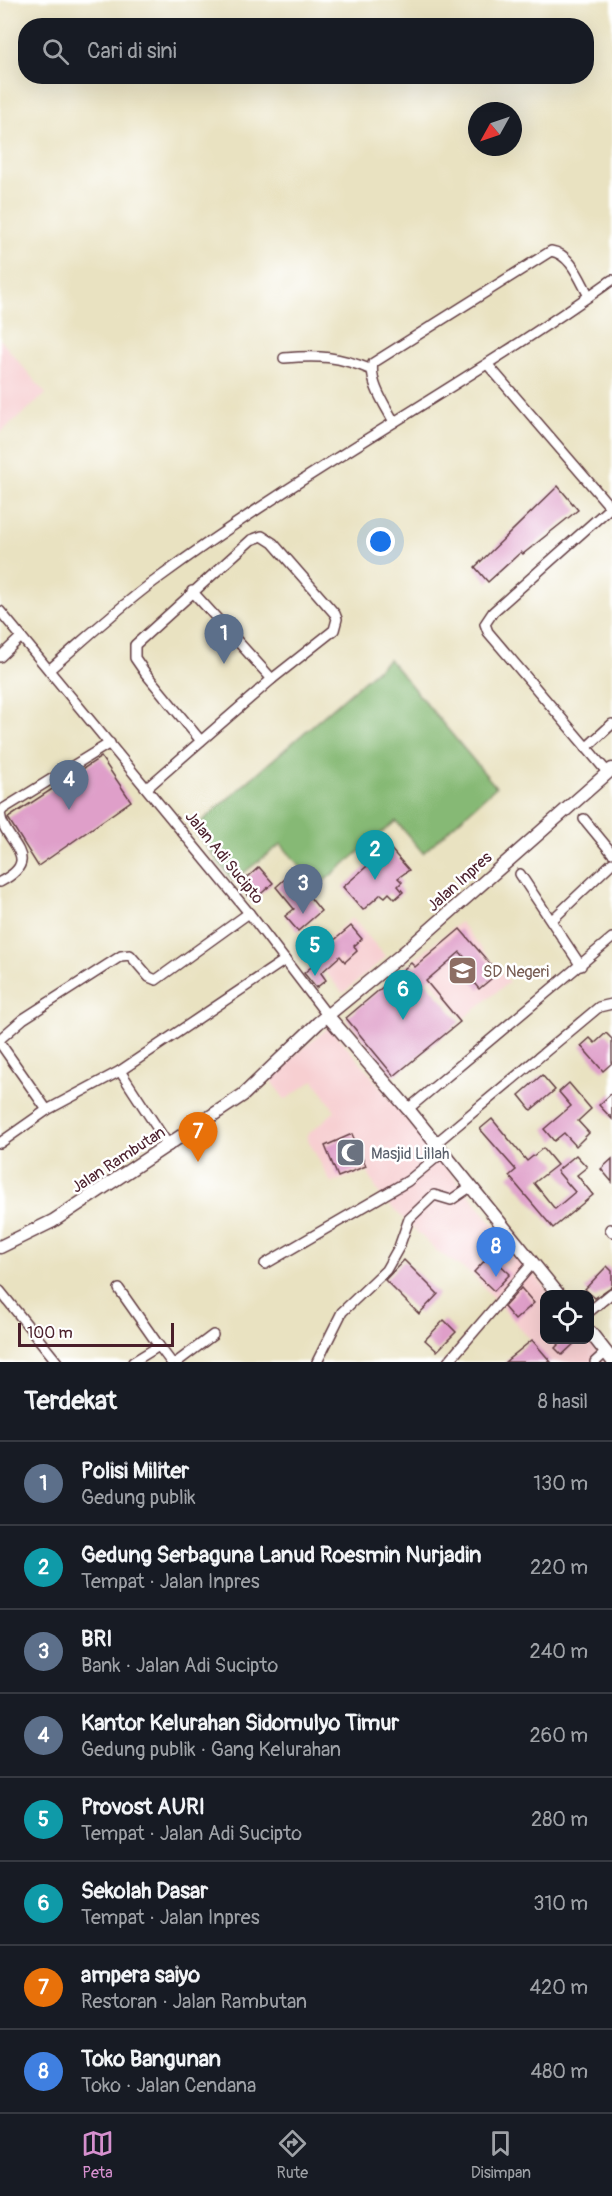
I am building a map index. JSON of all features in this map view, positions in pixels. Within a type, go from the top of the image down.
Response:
[{"type":"main road","name":"Jalan Inpres","points":[[327,1015],[400,956],[610,771]]},
{"type":"main road","name":"Jalan Adi Sucipto","points":[[327,1015],[408,1109],[555,1290]]},
{"type":"main road","name":"Jalan Rambutan","points":[[0,1247],[52,1221],[169,1146],[243,1095],[327,1015]]},
{"type":"main road","points":[[594,1337],[609,1356]]},
{"type":"street","points":[[394,422],[377,391],[372,370],[373,363],[551,251],[558,252],[572,266],[589,296]]},
{"type":"street","points":[[49,670],[159,578],[356,444],[488,365],[612,280]]},
{"type":"street","points":[[284,358],[323,355],[372,370]]},
{"type":"street","points":[[488,365],[611,508],[493,612],[485,624],[488,632],[586,748],[610,771]]},
{"type":"street","points":[[147,788],[201,741],[272,679],[327,638],[334,630],[337,619],[273,543],[262,536],[251,540],[135,645],[135,657],[201,741]]},
{"type":"street","points":[[192,591],[272,679]]},
{"type":"street","name":"Jalan Adi Sucipto","points":[[0,611],[249,913],[327,1015]]},
{"type":"street","points":[[0,657],[21,637]]},
{"type":"street","points":[[586,748],[612,724]]},
{"type":"street","points":[[0,882],[14,874],[21,862],[21,854],[2,820],[0,813],[3,809],[110,743]]},
{"type":"street","points":[[584,819],[612,853]]},
{"type":"street","points":[[552,920],[612,863]]},
{"type":"street","points":[[520,874],[581,966]]},
{"type":"street","points":[[0,1039],[23,1019],[121,956],[130,955],[149,977],[156,980],[249,913]]},
{"type":"street","points":[[408,1109],[612,938]]},
{"type":"street","points":[[0,1143],[48,1110],[120,1071],[285,960]]},
{"type":"street","points":[[265,1264],[408,1181],[440,1148],[599,1007],[612,1004]]},
{"type":"street","points":[[0,1043],[48,1110]]},
{"type":"street","points":[[120,1071],[169,1146]]},
{"type":"street","points":[[317,1362],[342,1312],[393,1261],[414,1212],[434,1195],[451,1200],[470,1187]]},
{"type":"street","points":[[448,1362],[532,1263]]},
{"type":"street","points":[[119,1289],[171,1362]]},
{"type":"street","points":[[0,1291],[57,1362]]},
{"type":"street","points":[[594,1308],[612,1293]]},
{"type":"street","points":[[177,1362],[213,1335]]},
{"type":"street","points":[[133,1362],[159,1346]]},
{"type":"street","points":[[595,1362],[609,1356]]},
{"type":"shaded area","points":[[0,339],[46,394],[0,433]]},
{"type":"shaded area","points":[[352,918],[386,957],[343,993],[310,954]]},
{"type":"shaded area","name":"SD Negeri","points":[[460,922],[509,982],[463,1019],[414,960]]},
{"type":"shaded area","points":[[330,1026],[548,1290],[540,1290],[540,1344],[591,1344],[607,1362],[550,1362],[473,1275],[438,1252],[380,1196],[367,1171],[331,1183],[306,1136],[335,1111],[314,1080],[285,1100],[269,1077]]},
{"type":"green space","points":[[389,659],[496,787],[423,853],[396,821],[317,887],[281,844],[233,881],[193,829]]},
{"type":"building","points":[[558,486],[578,510],[523,554],[521,552],[488,582],[475,567]]},
{"type":"building","points":[[101,757],[131,801],[38,866],[8,818]]},
{"type":"building","points":[[389,847],[409,870],[398,878],[402,882],[398,886],[403,892],[395,899],[389,893],[385,897],[381,894],[363,910],[343,887]]},
{"type":"building","points":[[259,867],[273,883],[253,901],[239,885]]},
{"type":"building","points":[[286,878],[304,900],[309,896],[321,911],[298,931],[285,916],[294,909],[276,887]]},
{"type":"building","points":[[351,926],[362,939],[354,946],[357,951],[345,962],[340,956],[321,973],[326,980],[316,988],[304,973],[322,958],[318,954]]},
{"type":"building","points":[[460,929],[498,973],[479,989],[469,977],[476,970],[460,952],[426,981],[460,1022],[394,1076],[346,1018],[411,963],[415,967]]},
{"type":"building","points":[[606,1033],[612,1039],[612,1063],[603,1071],[581,1046],[590,1038],[595,1043]]},
{"type":"building","points":[[542,1075],[555,1090],[531,1110],[519,1095]]},
{"type":"building","points":[[569,1083],[591,1109],[578,1121],[589,1133],[576,1146],[564,1133],[554,1141],[544,1129],[571,1106],[559,1092]]},
{"type":"building","points":[[612,1093],[612,1119],[599,1105]]},
{"type":"building","points":[[492,1119],[527,1161],[543,1148],[557,1165],[534,1183],[555,1209],[575,1192],[557,1171],[576,1155],[587,1167],[577,1175],[593,1195],[553,1228],[509,1176],[516,1170],[480,1129]]},
{"type":"building","points":[[352,1134],[366,1166],[338,1177],[325,1146]]},
{"type":"building","points":[[612,1159],[612,1182],[601,1169]]},
{"type":"building","points":[[490,1255],[510,1274],[494,1291],[474,1272]]},
{"type":"building","points":[[404,1260],[438,1294],[419,1314],[385,1280]]},
{"type":"building","points":[[607,1266],[612,1271],[612,1286],[595,1298],[594,1290],[585,1289]]},
{"type":"building","points":[[521,1288],[534,1303],[515,1320],[504,1307]]},
{"type":"building","points":[[444,1320],[456,1332],[437,1351],[425,1340]]},
{"type":"building","points":[[532,1340],[551,1362],[505,1362]]},
{"type":"building","points":[[559,1344],[574,1344],[562,1355],[555,1348]]},
{"type":"place","name":"Polisi Militer","points":[[224,664]]},
{"type":"place","name":"Kantor Kelurahan Sidomulyo Timur","points":[[69,810]]},
{"type":"place","name":"Gedung Serbaguna Lanud Roesmin Nurjadin","points":[[375,880]]},
{"type":"place","name":"BRI","points":[[303,914]]},
{"type":"place","name":"SD Negeri","points":[[462,971]]},
{"type":"place","name":"Provost AURI","points":[[315,976]]},
{"type":"place","name":"Sekolah Dasar","points":[[403,1020]]},
{"type":"place","name":"Masjid Lillah","points":[[350,1153]]},
{"type":"place","name":"ampera saiyo","points":[[198,1162]]},
{"type":"place","name":"Toko Bangunan","points":[[496,1277]]}]
